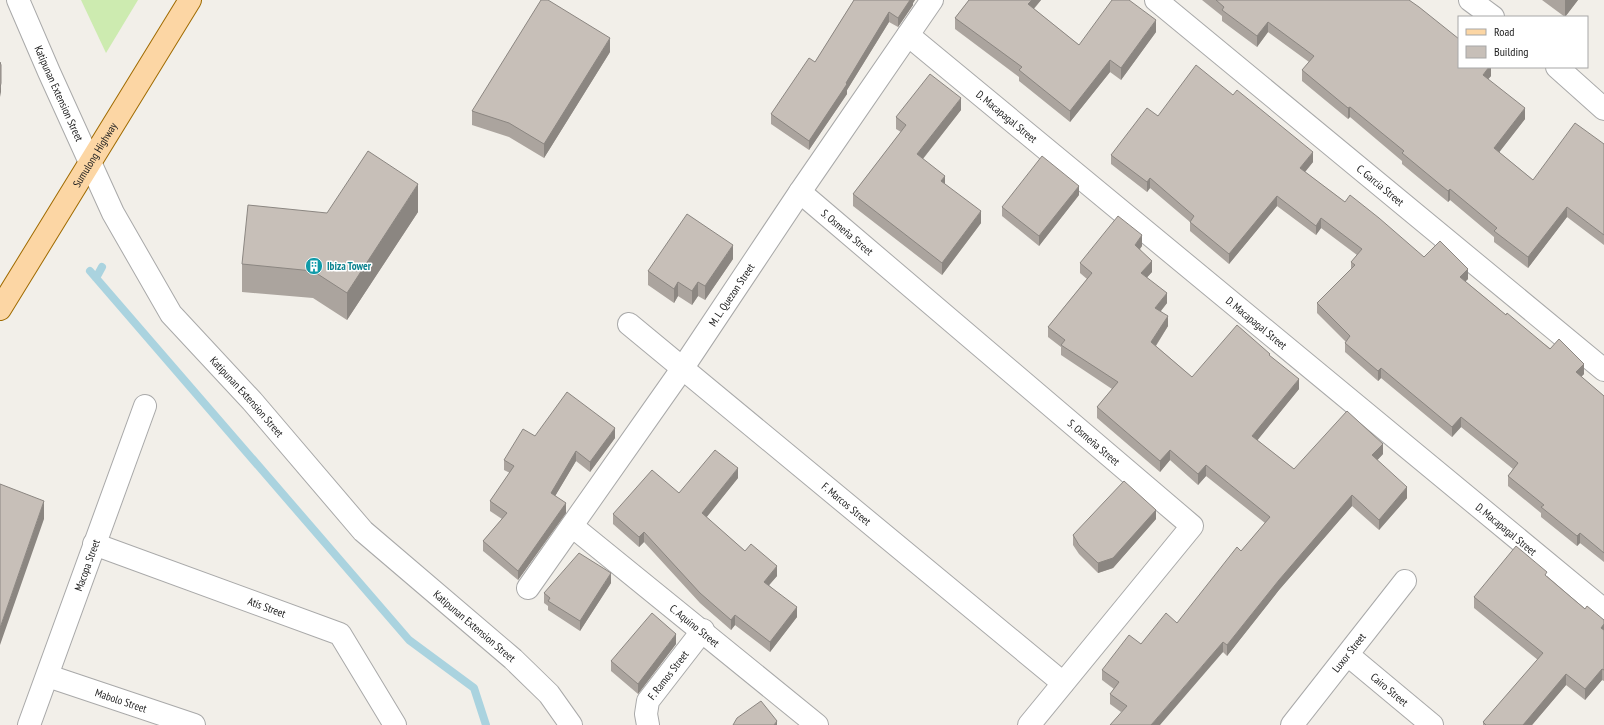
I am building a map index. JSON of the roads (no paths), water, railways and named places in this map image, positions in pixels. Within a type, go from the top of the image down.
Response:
[{"type":"main road","name":"Sumulong Highway","points":[[0,309],[190,0]]},
{"type":"street","name":"Katipunan Extension Street","points":[[18,0],[48,72],[91,163],[113,214],[171,314],[252,401],[363,531],[514,659],[548,694],[571,725]]},
{"type":"street","name":"M. L. Quezon Street","points":[[528,588],[682,369],[800,192],[932,0]]},
{"type":"street","name":"C. Garcia Street","points":[[1156,0],[1604,370]]},
{"type":"street","points":[[1470,0],[1491,16]]},
{"type":"street","name":"D. Macapagal Street","points":[[908,35],[1604,610]]},
{"type":"street","points":[[1558,68],[1604,109]]},
{"type":"street","name":"S. Osmeña Street","points":[[800,192],[1192,526],[1029,725]]},
{"type":"street","name":"F. Marcos Street","points":[[629,324],[1063,683]]},
{"type":"street","name":"Macopa Street","points":[[29,725],[48,676],[144,406]]},
{"type":"street","name":"C. Aquino Street","points":[[572,526],[703,630],[818,725]]},
{"type":"street","name":"Atis Street","points":[[94,544],[340,634],[395,725]]},
{"type":"street","name":"Luxor Street","points":[[1292,725],[1405,581]]},
{"type":"street","name":"F. Ramos Street","points":[[648,725],[646,714],[648,701],[703,630]]},
{"type":"street","name":"Cairo Street","points":[[1348,655],[1432,725]]},
{"type":"street","name":"Mabolo Street","points":[[48,676],[194,725]]},
{"type":"waterway","points":[[96,278],[102,267]]},
{"type":"waterway","points":[[90,271],[409,640],[474,688],[486,725]]},
{"type":"place","name":"Ibiza Tower","points":[[314,266]]}]
